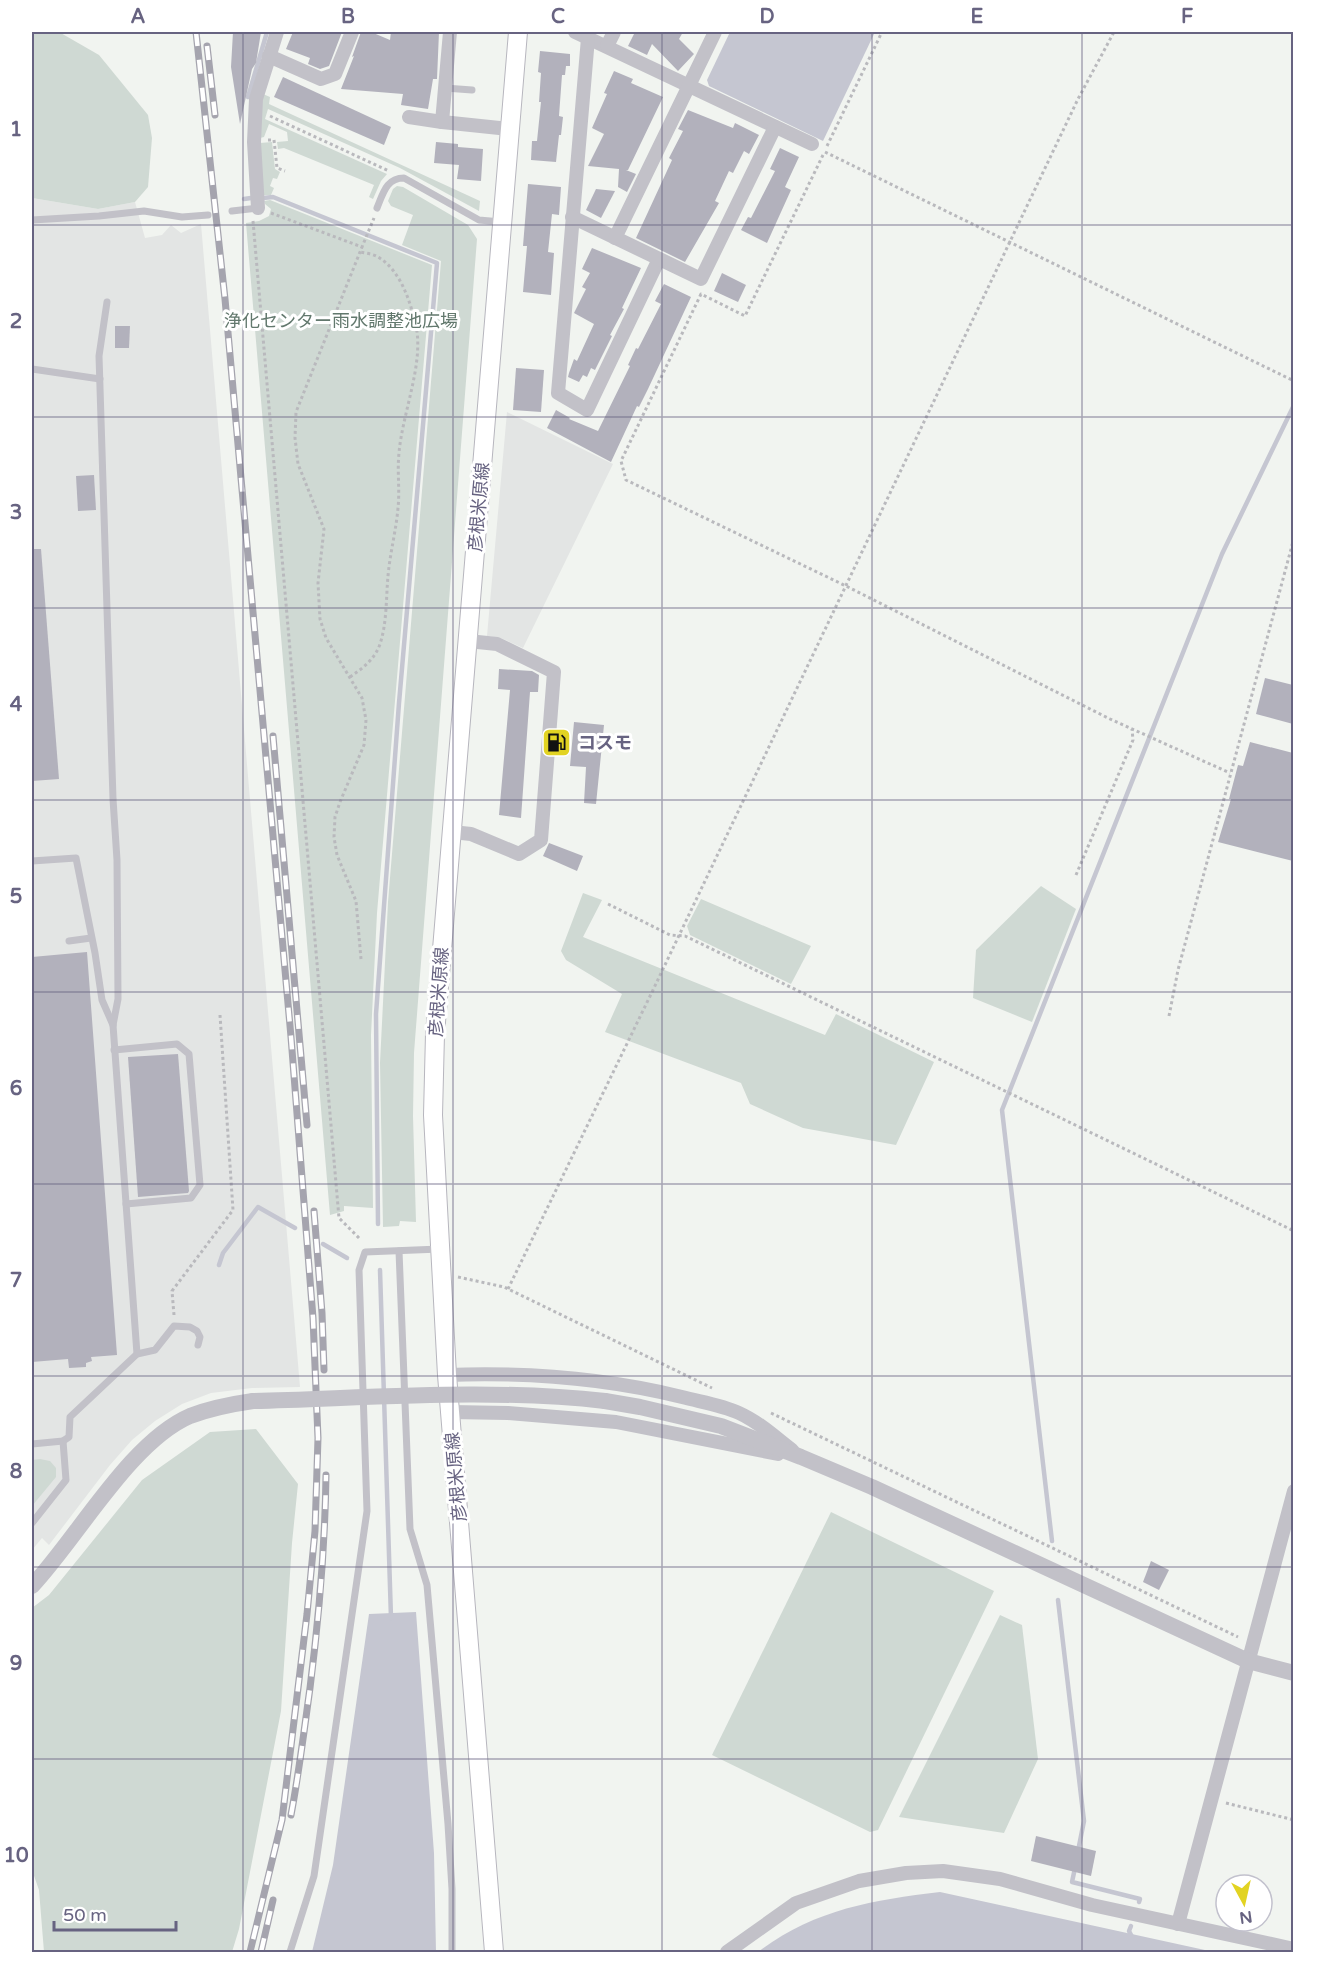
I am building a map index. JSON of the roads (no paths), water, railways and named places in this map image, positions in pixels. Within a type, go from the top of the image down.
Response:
[{"type":"main road","name":"彦根米原線","points":[[494,1953],[447,1375],[433,1115],[435,1034],[518,32]]},
{"type":"street","points":[[260,210],[254,142],[256,99],[277,32]]},
{"type":"street","points":[[269,56],[321,79],[335,74],[352,32]]},
{"type":"street","points":[[442,122],[450,32]]},
{"type":"street","points":[[606,46],[614,32]]},
{"type":"street","points":[[615,238],[715,32]]},
{"type":"street","points":[[659,260],[587,410],[558,393],[572,218],[581,35],[812,144]]},
{"type":"street","points":[[409,117],[423,125],[442,122],[509,129]]},
{"type":"street","points":[[572,218],[701,279],[775,127]]},
{"type":"street","points":[[452,832],[471,834],[519,854],[541,840],[554,672],[497,644],[468,641]]},
{"type":"street","points":[[447,1375],[510,1375],[603,1381],[673,1395],[738,1413],[753,1420],[801,1457]]},
{"type":"street","points":[[36,1576],[140,1453],[162,1432],[189,1416],[221,1406],[253,1401],[493,1394],[542,1395],[640,1407],[721,1426],[872,1487],[1248,1661],[1293,1673]]},
{"type":"street","points":[[451,1412],[508,1413],[616,1422],[664,1430],[722,1444],[801,1457]]},
{"type":"street","points":[[1178,1924],[1293,1491]]},
{"type":"street","points":[[727,1953],[796,1903],[859,1881],[906,1873],[943,1871],[1000,1879],[1092,1905],[1293,1949]]},
{"type":"lane","points":[[445,88],[472,90]]},
{"type":"lane","points":[[377,208],[387,184],[398,178],[404,178],[479,220],[501,222]]},
{"type":"lane","points":[[232,212],[260,210]]},
{"type":"lane","points":[[32,220],[144,211],[182,218],[208,215]]},
{"type":"lane","points":[[107,302],[99,356],[112,799],[117,860],[118,999],[112,1025]]},
{"type":"lane","points":[[32,369],[100,379]]},
{"type":"lane","points":[[32,861],[76,858],[102,1000],[112,1025],[137,1354]]},
{"type":"lane","points":[[69,941],[91,939]]},
{"type":"lane","points":[[114,1050],[177,1044],[189,1054],[200,1185],[190,1198],[126,1204]]},
{"type":"lane","points":[[290,1953],[314,1876],[367,1511],[359,1270],[365,1252],[440,1249]]},
{"type":"lane","points":[[399,1251],[410,1529],[427,1585],[449,1835],[452,1953]]},
{"type":"lane","points":[[32,1444],[63,1441],[69,1437],[70,1417],[137,1354],[154,1350],[174,1326],[198,1330],[200,1337],[198,1345]]},
{"type":"lane","points":[[32,1523],[66,1480],[63,1441]]},
{"type":"waterway","points":[[248,97],[267,32]]},
{"type":"waterway","points":[[263,198],[273,197],[437,263],[399,703],[376,1014],[378,1224]]},
{"type":"waterway","points":[[244,199],[251,198]]},
{"type":"waterway","points":[[1052,1541],[1002,1110],[1222,554],[1294,405]]},
{"type":"waterway","points":[[219,1265],[223,1253],[258,1207],[295,1228]]},
{"type":"waterway","points":[[323,1244],[347,1258]]},
{"type":"waterway","points":[[380,1270],[391,1618]]},
{"type":"waterway","points":[[1058,1600],[1084,1821],[1078,1851]]},
{"type":"waterway","points":[[1075,1868],[1072,1882],[1140,1899],[1139,1902]]},
{"type":"waterway","points":[[1131,1926],[1129,1931],[1132,1937]]},
{"type":"railway","points":[[196,32],[225,299],[291,1037],[313,1318],[318,1438],[315,1531],[282,1820],[250,1952]]},
{"type":"railway","points":[[207,46],[215,115]]},
{"type":"railway","points":[[273,736],[307,1125]]},
{"type":"railway","points":[[314,1211],[324,1370]]},
{"type":"railway","points":[[291,1815],[316,1635],[323,1555],[326,1475]]},
{"type":"railway","points":[[261,1952],[273,1900]]},
{"type":"place","name":"コスモ","points":[[557,743]]},
{"type":"park label","name":"浄化センター雨水調整池広場","points":[[341,321]]}]
